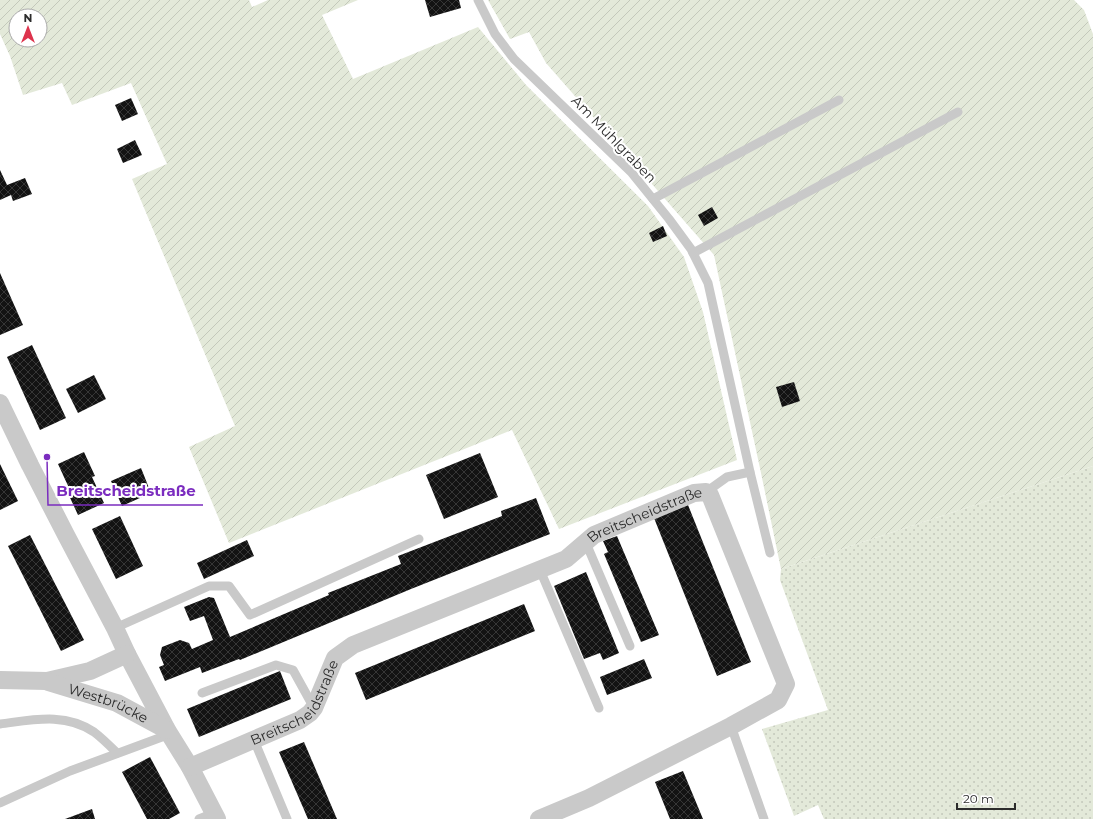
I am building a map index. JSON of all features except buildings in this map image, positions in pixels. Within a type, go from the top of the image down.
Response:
[{"type":"street","points":[[0,403],[30,465],[127,654],[168,732],[190,767],[210,817]]},
{"type":"street","name":"Breitscheidstraße","points":[[190,767],[300,720],[310,713],[314,708],[335,658],[353,645],[566,560],[594,535],[694,493],[706,492],[710,495],[786,684],[778,700],[731,726],[583,801],[539,819]]},
{"type":"street","name":"Westbrücke","points":[[47,682],[90,672],[127,654]]},
{"type":"street","name":"Westbrücke","points":[[0,680],[47,682],[116,703],[168,732]]},
{"type":"lane","name":"Am Mühlgraben","points":[[478,0],[495,34],[514,59],[631,172],[669,219],[693,253],[708,283],[750,472],[770,553]]},
{"type":"lane","points":[[653,199],[839,100]]},
{"type":"lane","points":[[693,253],[958,112]]},
{"type":"lane","points":[[706,492],[728,477],[750,472]]},
{"type":"lane","points":[[115,628],[209,586],[229,586],[250,615],[419,538]]},
{"type":"lane","points":[[586,543],[630,646]]},
{"type":"lane","points":[[540,570],[599,708]]},
{"type":"lane","points":[[202,693],[276,665],[293,670],[314,708]]},
{"type":"lane","points":[[0,724],[54,718],[74,721],[94,732],[117,753]]},
{"type":"lane","points":[[731,726],[764,819]]},
{"type":"lane","points":[[0,803],[70,771],[168,732]]},
{"type":"lane","points":[[254,740],[287,819]]},
{"type":"green space","points":[[0,0],[249,0],[252,7],[268,0],[358,0],[322,15],[353,79],[478,27],[526,85],[648,206],[684,257],[703,312],[737,460],[559,529],[512,430],[229,543],[189,447],[235,426],[132,179],[167,164],[131,83],[72,105],[62,83],[23,95],[10,56],[0,34]]},
{"type":"green space","points":[[488,0],[1074,0],[1084,10],[1093,34],[1093,466],[781,569],[714,255],[546,63],[529,32],[510,39]]},
{"type":"green space","points":[[1093,466],[1093,819],[824,819],[818,805],[794,816],[762,729],[828,710],[780,580],[781,569]]},
{"type":"place","name":"Breitscheidstraße","points":[[47,457]]}]
